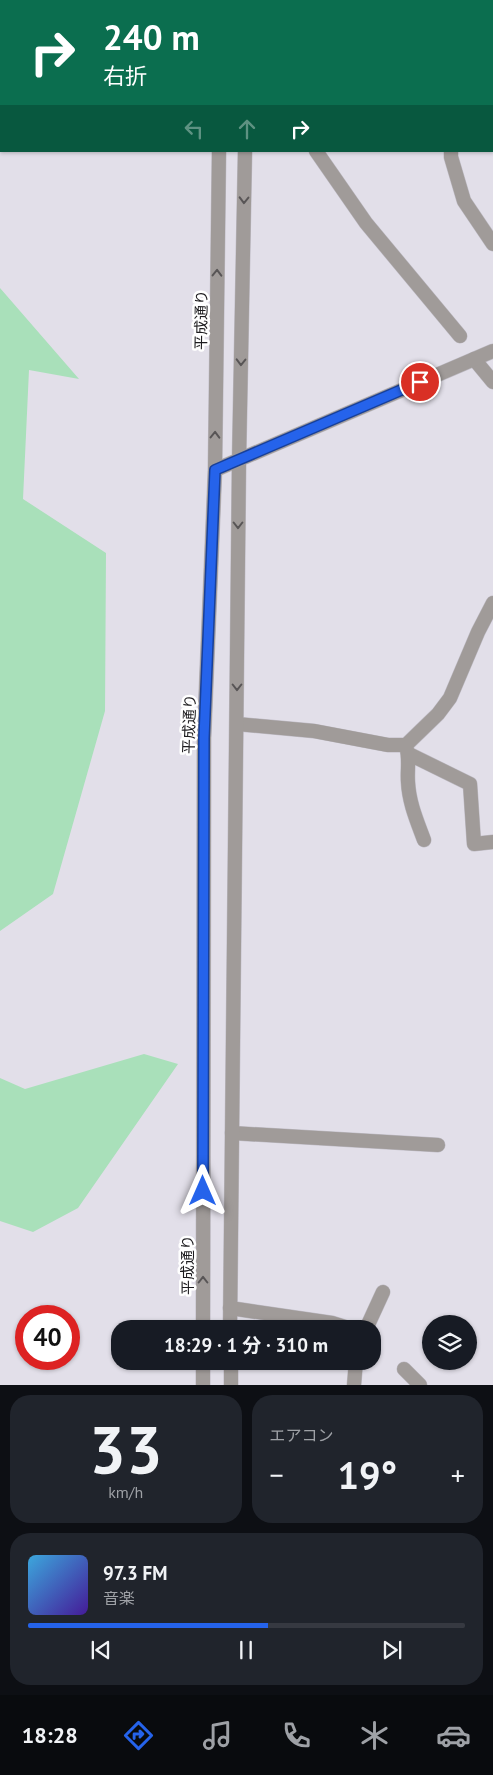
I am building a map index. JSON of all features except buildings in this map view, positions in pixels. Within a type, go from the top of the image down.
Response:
[{"type":"street","name":"平成通り","points":[[203,1320],[204,738],[215,470],[219,152]]},
{"type":"street","points":[[230,1320],[238,462],[245,152]]},
{"type":"street","points":[[317,152],[366,223],[460,336]]},
{"type":"street","points":[[451,152],[451,158],[464,201],[493,244]]},
{"type":"street","points":[[215,470],[238,462],[493,351]]},
{"type":"street","points":[[474,359],[493,382]]},
{"type":"street","points":[[424,840],[411,802],[408,783],[407,750],[450,698],[478,632],[493,603]]},
{"type":"street","points":[[237,724],[314,731],[407,750],[470,784],[474,844],[493,842]]},
{"type":"street","points":[[232,1133],[438,1145]]},
{"type":"street","points":[[370,1320],[383,1292]]},
{"type":"street","points":[[230,1308],[312,1320]]},
{"type":"street","points":[[404,1369],[420,1385]]},
{"type":"street","points":[[203,1370],[203,1385]]},
{"type":"street","points":[[231,1370],[231,1385]]},
{"type":"street","points":[[354,1385],[355,1370]]},
{"type":"green space","points":[[0,288],[79,379],[29,370],[23,499],[106,553],[105,711],[53,894],[0,931]]},
{"type":"green space","points":[[144,1054],[178,1064],[78,1208],[33,1232],[0,1221],[0,1078],[25,1089]]},
{"type":"route","points":[[203,1191],[204,738],[215,470],[238,462],[420,382]]}]
